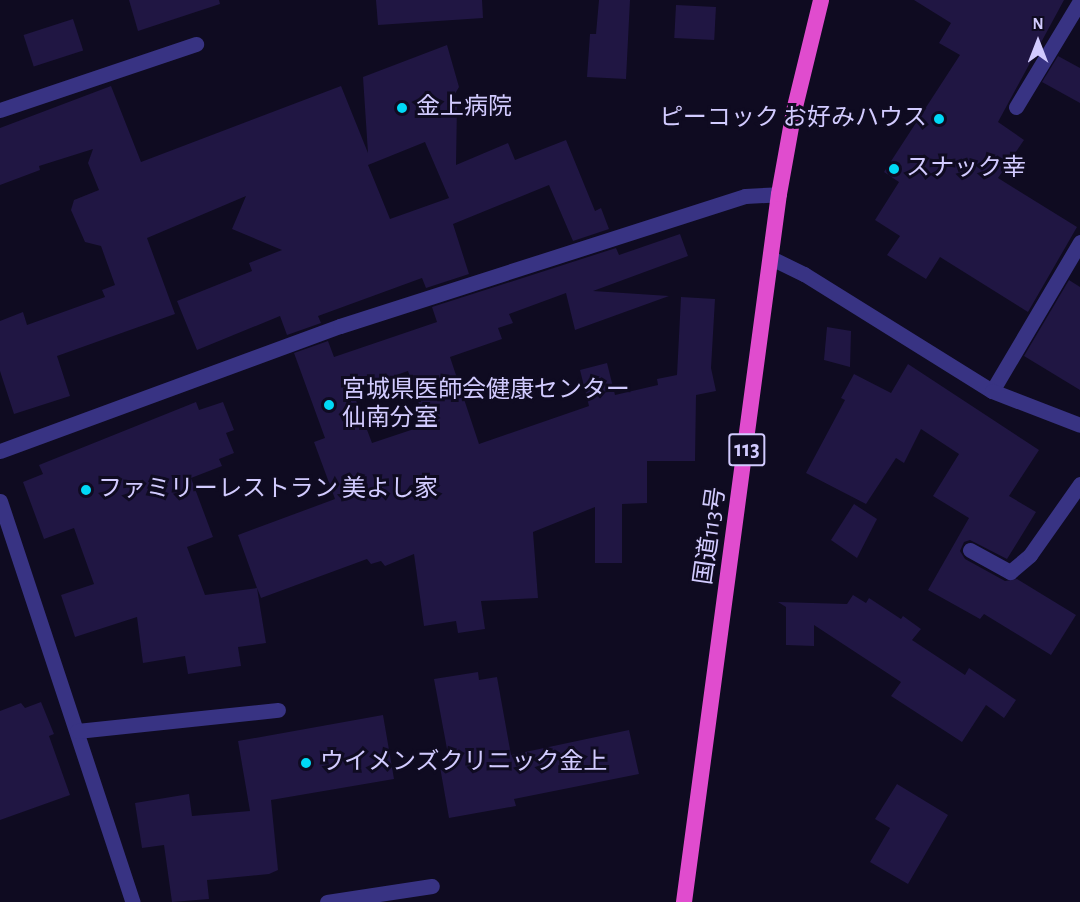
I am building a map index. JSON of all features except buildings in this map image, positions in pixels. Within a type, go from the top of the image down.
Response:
[{"type":"highway","name":"国道113号","points":[[684,902],[779,194],[794,111],[821,0]]},
{"type":"street","points":[[1016,107],[1080,1]]},
{"type":"street","points":[[0,110],[196,44]]},
{"type":"street","points":[[0,451],[340,326],[745,196],[779,194]]},
{"type":"street","points":[[992,391],[1080,242]]},
{"type":"street","points":[[771,258],[804,274],[992,391],[1080,424]]},
{"type":"street","points":[[970,550],[1010,572],[1030,555],[1080,484]]},
{"type":"street","points":[[2,511],[133,902]]},
{"type":"street","points":[[77,732],[278,710]]},
{"type":"street","points":[[327,902],[432,886]]},
{"type":"place","name":"金上病院","points":[[402,108]]},
{"type":"place","name":"ピーコック お好みハウス","points":[[939,119]]},
{"type":"place","name":"スナック幸","points":[[894,169]]},
{"type":"place","name":"宮城県医師会健康センター 仙南分室","points":[[329,405]]},
{"type":"place","name":"ファミリーレストラン 美よし家","points":[[86,490]]},
{"type":"place","name":"ウイメンズクリニック金上","points":[[306,763]]}]
